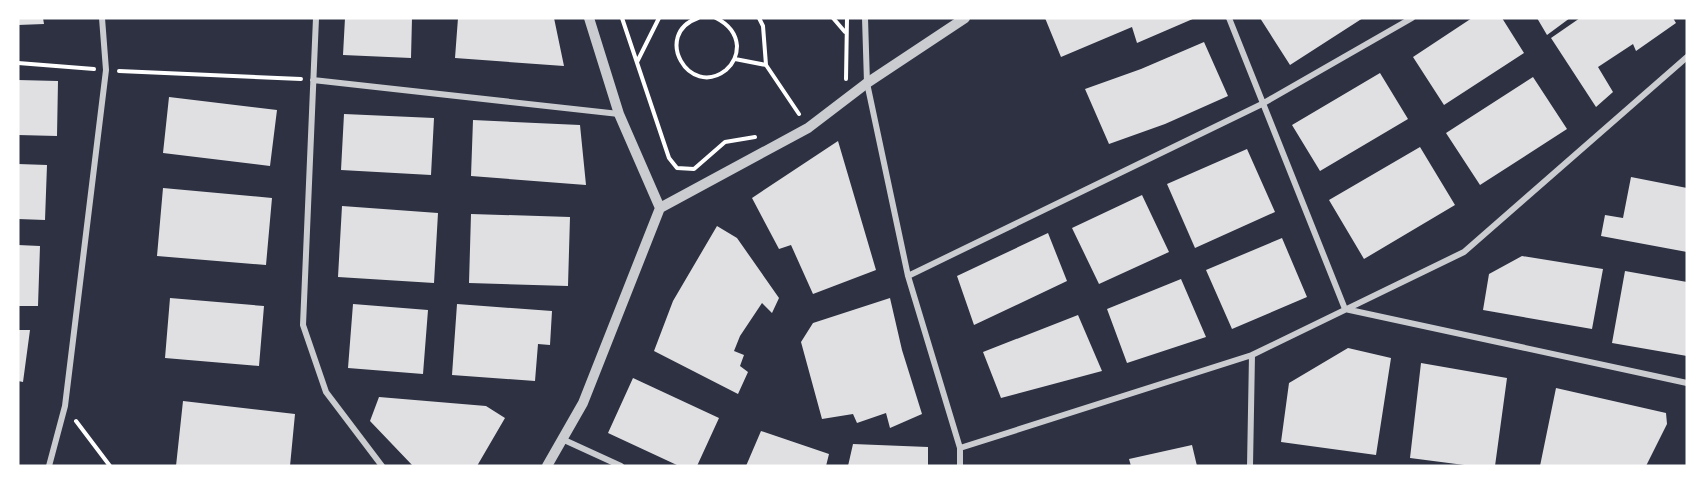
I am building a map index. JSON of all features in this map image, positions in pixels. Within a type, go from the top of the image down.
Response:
[{"type":"street","points":[[49,466],[64,406],[106,70],[102,18]]},
{"type":"street","points":[[316,18],[303,325],[326,392],[382,466]]},
{"type":"street","points":[[589,18],[619,114],[660,208]]},
{"type":"street","points":[[865,18],[867,83],[908,276],[960,448],[960,466]]},
{"type":"street","points":[[547,466],[583,403],[660,208],[808,128],[867,83],[965,18]]},
{"type":"street","points":[[1229,18],[1345,309]]},
{"type":"street","points":[[908,276],[1262,104],[1412,18]]},
{"type":"street","points":[[960,448],[1252,355],[1464,252],[1687,57]]},
{"type":"street","points":[[313,80],[619,114]]},
{"type":"street","points":[[1345,309],[1687,383]]},
{"type":"street","points":[[1250,466],[1252,355]]},
{"type":"street","points":[[562,439],[621,466]]},
{"type":"path","points":[[622,18],[669,158],[677,168],[694,169],[725,142],[756,137]]},
{"type":"path","points":[[637,62],[659,18]]},
{"type":"path","points":[[698,18],[687,24],[677,41],[679,60],[685,68],[702,77],[721,74],[735,59],[737,49],[732,29],[716,18]]},
{"type":"path","points":[[759,18],[763,26],[766,65],[808,128]]},
{"type":"path","points":[[833,18],[846,33]]},
{"type":"path","points":[[847,18],[847,98]]},
{"type":"path","points":[[735,59],[766,65]]},
{"type":"path","points":[[18,63],[106,70],[313,80]]},
{"type":"path","points":[[64,406],[110,466]]},
{"type":"building","points":[[18,18],[43,18],[44,24],[18,25]]},
{"type":"building","points":[[345,18],[412,18],[411,58],[343,55]]},
{"type":"building","points":[[458,18],[554,18],[564,66],[455,58]]},
{"type":"building","points":[[1045,18],[1195,18],[1137,43],[1132,27],[1061,57]]},
{"type":"building","points":[[1260,18],[1363,18],[1290,65]]},
{"type":"building","points":[[1472,18],[1502,18],[1524,53],[1444,105],[1413,57]]},
{"type":"building","points":[[1537,18],[1570,18],[1547,35]]},
{"type":"building","points":[[1580,18],[1673,18],[1676,23],[1636,51],[1633,44],[1598,67],[1613,92],[1596,107],[1551,38]]},
{"type":"building","points":[[1204,42],[1228,96],[1165,124],[1109,144],[1085,89],[1141,69]]},
{"type":"building","points":[[1380,73],[1408,119],[1320,171],[1292,125]]},
{"type":"building","points":[[1533,77],[1567,129],[1480,185],[1446,133]]},
{"type":"building","points":[[18,80],[58,81],[57,136],[18,135]]},
{"type":"building","points":[[169,97],[277,110],[270,166],[163,153]]},
{"type":"building","points":[[344,114],[434,118],[431,175],[341,170]]},
{"type":"building","points":[[473,120],[580,125],[586,185],[471,176]]},
{"type":"building","points":[[838,141],[876,270],[813,294],[791,245],[779,249],[752,198]]},
{"type":"building","points":[[1420,147],[1455,205],[1364,259],[1329,200]]},
{"type":"building","points":[[1247,149],[1275,212],[1195,248],[1167,184]]},
{"type":"building","points":[[18,164],[47,165],[45,220],[18,219]]},
{"type":"building","points":[[1631,177],[1687,188],[1687,252],[1601,236],[1605,215],[1623,218]]},
{"type":"building","points":[[163,188],[272,198],[266,265],[157,256]]},
{"type":"building","points":[[1142,195],[1169,252],[1099,284],[1072,228]]},
{"type":"building","points":[[342,206],[438,213],[434,283],[338,277]]},
{"type":"building","points":[[471,214],[570,217],[568,286],[469,283]]},
{"type":"building","points":[[717,226],[737,238],[779,298],[772,313],[762,303],[740,336],[734,351],[744,355],[740,366],[748,372],[738,394],[654,351],[673,301]]},
{"type":"building","points":[[1048,233],[1067,281],[974,325],[957,276]]},
{"type":"building","points":[[1282,238],[1307,297],[1232,329],[1206,270]]},
{"type":"building","points":[[18,245],[40,246],[38,306],[18,306]]},
{"type":"building","points":[[1522,256],[1603,269],[1592,329],[1483,310],[1489,274]]},
{"type":"building","points":[[1625,271],[1687,282],[1687,356],[1612,343]]},
{"type":"building","points":[[1181,279],[1206,337],[1127,363],[1107,309]]},
{"type":"building","points":[[170,298],[264,306],[259,366],[165,358]]},
{"type":"building","points":[[890,298],[902,350],[922,414],[890,428],[886,413],[857,423],[853,414],[822,419],[801,342],[813,323]]},
{"type":"building","points":[[353,304],[428,310],[423,374],[348,368]]},
{"type":"building","points":[[457,304],[552,311],[550,345],[538,344],[535,381],[452,375]]},
{"type":"building","points":[[1078,315],[1102,371],[1001,398],[983,352]]},
{"type":"building","points":[[18,330],[30,330],[23,382],[18,381]]},
{"type":"building","points":[[1348,348],[1391,358],[1376,455],[1281,442],[1289,383]]},
{"type":"building","points":[[1421,363],[1507,378],[1495,466],[1472,466],[1410,458]]},
{"type":"building","points":[[633,378],[719,418],[697,466],[679,466],[608,433]]},
{"type":"building","points":[[1556,388],[1666,413],[1667,424],[1646,466],[1540,466]]},
{"type":"building","points":[[379,397],[486,406],[505,418],[477,466],[413,466],[370,421]]},
{"type":"building","points":[[183,401],[295,414],[290,466],[176,466]]},
{"type":"building","points":[[761,431],[829,454],[826,466],[746,466]]},
{"type":"building","points":[[853,444],[928,447],[928,466],[848,466]]},
{"type":"building","points":[[1192,445],[1197,466],[1131,466],[1129,459]]}]
